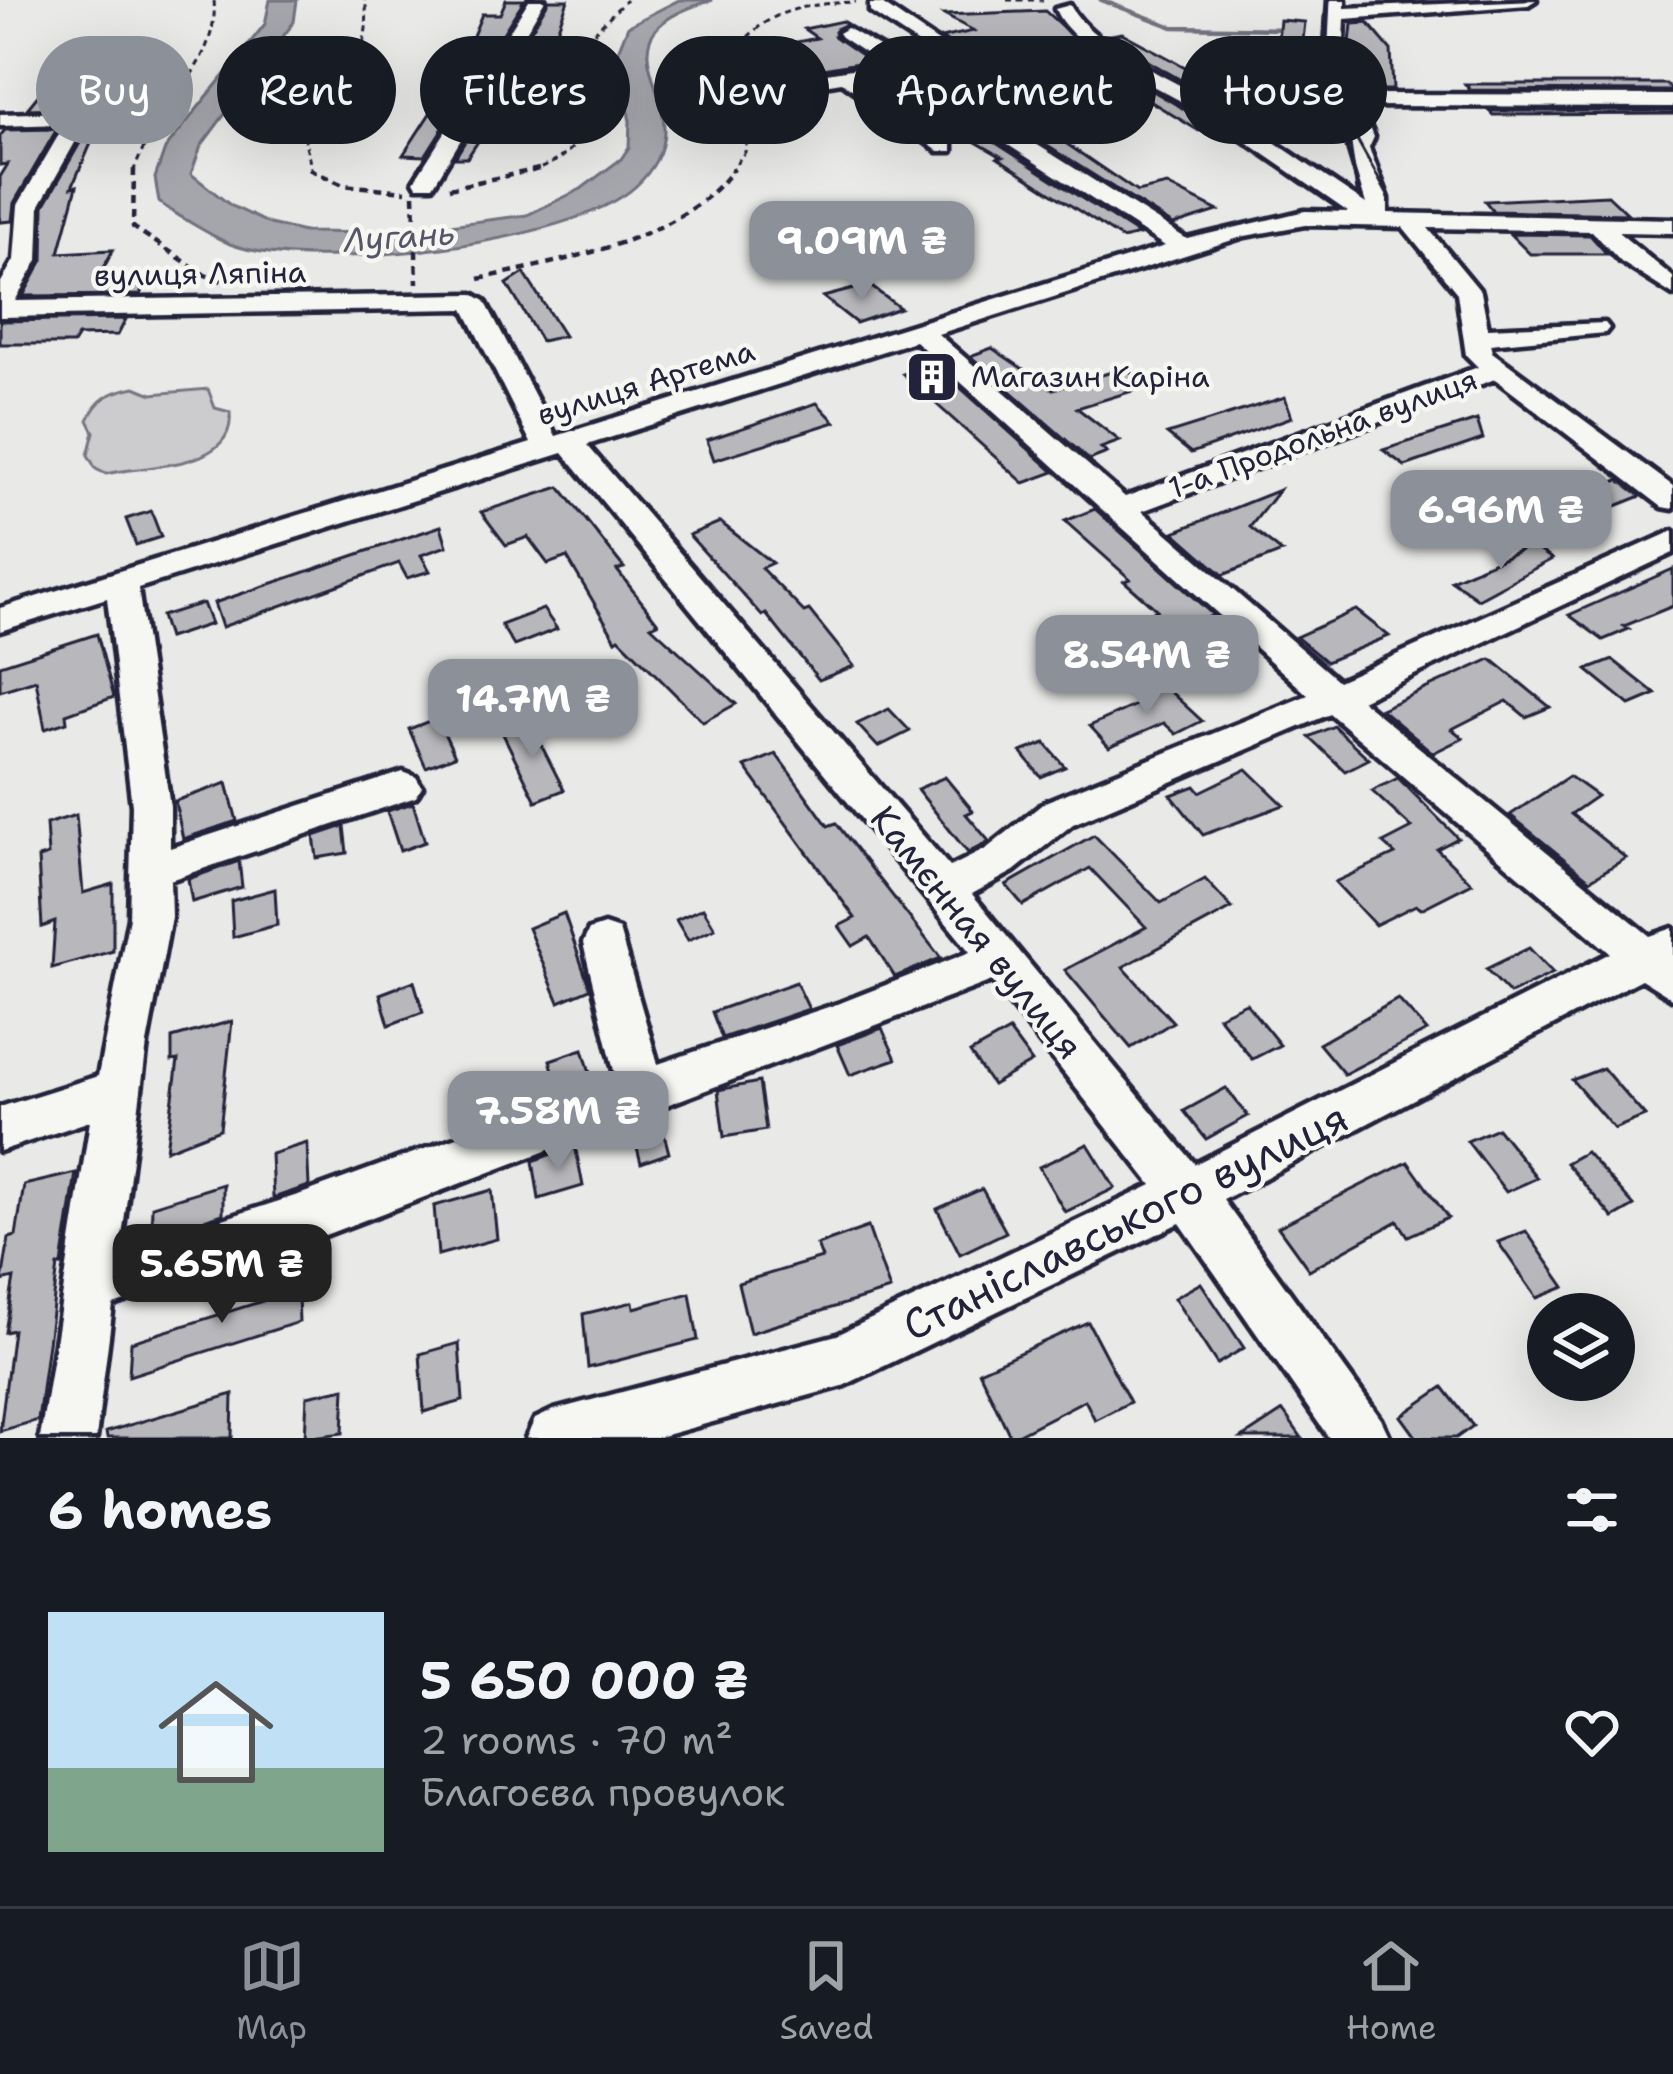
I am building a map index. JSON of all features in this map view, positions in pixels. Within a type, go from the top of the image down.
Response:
[{"type":"street","points":[[424,187],[536,0]]},
{"type":"street","points":[[1330,36],[1326,4],[1528,0]]},
{"type":"street","points":[[1053,4],[1090,39],[1214,111],[1377,221]]},
{"type":"street","points":[[870,5],[919,36]]},
{"type":"street","points":[[847,33],[853,37]]},
{"type":"street","points":[[829,79],[853,75]]},
{"type":"street","points":[[846,76],[945,147]]},
{"type":"street","points":[[1387,100],[1673,101]]},
{"type":"street","points":[[0,120],[36,119]]},
{"type":"street","points":[[0,307],[26,260],[29,205],[64,144]]},
{"type":"street","points":[[1019,144],[1183,248]]},
{"type":"street","points":[[1354,144],[1377,198],[1377,221]]},
{"type":"street","points":[[1359,148],[1361,144]]},
{"type":"street","name":"вулиця Артема","points":[[0,620],[1240,230],[1306,218],[1673,226]]},
{"type":"street","name":"1-а Продольна вулиця","points":[[1120,509],[1496,370],[1479,355],[1469,292],[1411,222]]},
{"type":"street","points":[[1599,225],[1630,257],[1673,288]]},
{"type":"street","name":"вулиця Ляпіна","points":[[0,307],[473,301]]},
{"type":"street","name":"Камєнная вулиця","points":[[473,301],[554,444],[944,889],[1188,1193],[1362,1438]]},
{"type":"street","points":[[1475,338],[1596,328]]},
{"type":"street","points":[[919,332],[1334,698],[1664,960]]},
{"type":"street","points":[[1496,370],[1673,500]]},
{"type":"street","points":[[944,889],[1000,860],[1059,813],[1334,698],[1673,542]]},
{"type":"street","points":[[68,1438],[118,1091],[150,917],[151,806],[121,581]]},
{"type":"street","points":[[150,872],[403,787]]},
{"type":"street","points":[[604,944],[642,1090]]},
{"type":"street","points":[[90,1287],[304,1217],[642,1090],[845,1021],[1000,958]]},
{"type":"street","name":"Станіславського вулиця","points":[[554,1438],[843,1360],[1664,960]]},
{"type":"street","points":[[0,1129],[118,1091]]},
{"type":"path","points":[[214,0],[217,21],[211,38],[134,158],[128,184],[133,227],[205,275],[224,282]]},
{"type":"path","points":[[365,0],[370,14],[365,49],[305,141],[309,170],[324,180],[370,190],[538,170],[579,146],[594,108],[596,31],[626,0]]},
{"type":"path","points":[[1006,0],[1053,4]]},
{"type":"path","points":[[743,36],[758,21],[795,7],[870,5]]},
{"type":"path","points":[[473,301],[461,282],[609,244],[708,196],[728,177],[747,144]]},
{"type":"path","points":[[417,289],[424,187]]},
{"type":"shaded area","points":[[135,387],[152,394],[208,389],[215,408],[230,412],[228,431],[204,455],[106,474],[96,469],[88,455],[94,432],[88,420],[106,397]]},
{"type":"water","points":[[270,0],[297,0],[294,22],[284,36],[255,36],[265,24]]},
{"type":"water","name":"Лугань","points":[[679,0],[713,0],[672,16],[652,35],[648,55],[654,81],[654,144],[661,144],[658,156],[636,186],[604,206],[558,224],[501,238],[377,255],[268,253],[230,244],[159,202],[155,178],[165,149],[169,144],[193,144],[193,114],[217,84],[217,125],[201,146],[191,174],[230,205],[270,224],[304,232],[389,233],[527,215],[581,189],[621,159],[629,147],[630,36],[624,36],[628,26]]},
{"type":"building","points":[[506,0],[524,0],[501,36],[473,36],[482,14],[500,14]]},
{"type":"building","points":[[549,0],[568,0],[555,36],[528,36]]},
{"type":"building","points":[[1045,11],[1073,36],[950,36],[974,31],[944,15]]},
{"type":"building","points":[[1280,20],[1305,22],[1303,36],[1278,36]]},
{"type":"building","points":[[1368,23],[1379,36],[1351,36],[1352,24]]},
{"type":"building","points":[[847,24],[836,29],[834,36],[853,49],[853,64],[829,68],[829,36],[814,36],[804,29]]},
{"type":"building","points":[[1387,45],[1391,50],[1393,90],[1387,90]]},
{"type":"building","points":[[1156,51],[1180,64],[1180,80],[1156,66]]},
{"type":"building","points":[[1465,84],[1666,84],[1673,91],[1470,90]]},
{"type":"building","points":[[1156,93],[1180,107],[1180,119],[1156,105]]},
{"type":"building","points":[[1489,111],[1673,111],[1673,114],[1493,115]]},
{"type":"building","points":[[36,129],[36,144],[48,144],[14,203],[12,221],[0,222],[0,177],[8,164],[0,165],[0,136],[5,130]]},
{"type":"building","points":[[420,129],[420,144],[433,144],[425,156],[403,155]]},
{"type":"building","points":[[79,144],[91,144],[72,187],[77,186],[59,253],[113,250],[98,279],[131,277],[127,283],[146,282],[140,295],[23,296],[43,260],[44,206]]},
{"type":"building","points":[[463,144],[476,144],[467,158],[455,158]]},
{"type":"building","points":[[979,144],[998,144],[1139,235],[1122,239],[998,158],[1002,157]]},
{"type":"building","points":[[1044,144],[1067,144],[1137,192],[1167,185],[1218,211],[1173,225]]},
{"type":"building","points":[[1608,195],[1628,214],[1493,211],[1485,201]]},
{"type":"building","points":[[1510,234],[1590,235],[1607,254],[1530,254]]},
{"type":"building","points":[[524,273],[564,336],[541,341],[507,284]]},
{"type":"building","points":[[869,285],[900,308],[856,323],[823,297]]},
{"type":"building","points":[[126,319],[118,335],[78,336],[73,344],[0,344],[0,321]]},
{"type":"building","points":[[992,348],[1053,389],[1126,368],[1149,386],[1077,408],[1120,441],[1101,448],[1107,453],[1089,460],[970,356]]},
{"type":"building","points":[[935,365],[1054,472],[1024,483],[903,374]]},
{"type":"building","points":[[1285,397],[1292,417],[1191,453],[1167,434]]},
{"type":"building","points":[[817,403],[835,422],[714,460],[707,440]]},
{"type":"building","points":[[1477,420],[1483,439],[1405,466],[1383,450]]},
{"type":"building","points":[[1619,480],[1641,496],[1611,508],[1589,490]]},
{"type":"building","points":[[560,487],[624,568],[617,570],[658,623],[651,626],[736,704],[703,722],[616,640],[567,557],[548,564],[528,537],[506,545],[481,512]]},
{"type":"building","points":[[1279,490],[1250,527],[1282,552],[1223,575],[1174,532]]},
{"type":"building","points":[[1095,509],[1213,615],[1178,632],[1153,612],[1157,610],[1124,581],[1130,579],[1065,521]]},
{"type":"building","points":[[151,511],[161,537],[136,545],[126,519]]},
{"type":"building","points":[[720,522],[772,563],[761,568],[804,612],[809,610],[854,666],[819,680],[766,614],[762,616],[689,535]]},
{"type":"building","points":[[441,526],[447,546],[421,555],[430,571],[407,578],[399,563],[222,627],[214,603]]},
{"type":"building","points":[[1532,545],[1552,559],[1478,599],[1451,580]]},
{"type":"building","points":[[1673,569],[1673,606],[1624,626],[1629,629],[1603,640],[1569,615]]},
{"type":"building","points":[[203,603],[211,624],[168,638],[161,616]]},
{"type":"building","points":[[543,609],[557,629],[514,646],[501,625]]},
{"type":"building","points":[[1356,610],[1389,636],[1326,662],[1296,637]]},
{"type":"building","points":[[97,634],[114,697],[66,714],[67,722],[45,729],[36,680],[0,691],[0,665]]},
{"type":"building","points":[[1491,659],[1550,707],[1526,717],[1507,701],[1452,729],[1463,738],[1433,753],[1381,709]]},
{"type":"building","points":[[1613,660],[1656,694],[1630,705],[1587,670]]},
{"type":"building","points":[[1162,684],[1202,721],[1176,734],[1164,723],[1109,747],[1090,726],[1142,702],[1136,697]]},
{"type":"building","points":[[889,709],[910,731],[878,747],[857,724]]},
{"type":"building","points":[[437,718],[455,756],[426,767],[409,729]]},
{"type":"building","points":[[529,721],[564,790],[536,801],[501,730]]},
{"type":"building","points":[[1334,726],[1369,759],[1345,771],[1309,737]]},
{"type":"building","points":[[1045,743],[1065,767],[1041,777],[1021,752]]},
{"type":"building","points":[[776,754],[828,826],[836,823],[941,958],[895,977],[869,937],[853,946],[839,926],[855,918],[745,767]]},
{"type":"building","points":[[1247,769],[1284,805],[1203,835],[1171,795],[1195,786],[1200,792]]},
{"type":"building","points":[[1569,776],[1597,796],[1571,814],[1626,858],[1590,880],[1510,815]]},
{"type":"building","points":[[945,777],[973,811],[966,814],[989,841],[968,853],[917,789]]},
{"type":"building","points":[[1398,778],[1458,838],[1437,849],[1472,883],[1375,925],[1335,882],[1395,854],[1383,843],[1412,828],[1372,791]]},
{"type":"building","points":[[227,783],[237,821],[183,839],[175,801]]},
{"type":"building","points":[[413,803],[425,842],[400,851],[387,811]]},
{"type":"building","points":[[76,815],[83,893],[113,884],[113,951],[52,968],[55,922],[42,927],[38,858],[48,855],[46,824]]},
{"type":"building","points":[[344,826],[347,853],[317,858],[314,836]]},
{"type":"building","points":[[1094,835],[1161,903],[1205,879],[1232,908],[1123,967],[1173,1022],[1131,1048],[1065,970],[1146,927],[1090,868],[1023,905],[1006,885]]},
{"type":"building","points":[[239,861],[242,887],[192,902],[188,879]]},
{"type":"building","points":[[275,889],[277,925],[233,937],[231,901]]},
{"type":"building","points":[[703,908],[715,928],[688,940],[676,920]]},
{"type":"building","points":[[564,913],[590,989],[559,1002],[528,928]]},
{"type":"building","points":[[1529,948],[1553,973],[1510,994],[1486,969]]},
{"type":"building","points":[[414,981],[423,1012],[389,1025],[380,994]]},
{"type":"building","points":[[796,982],[809,1009],[722,1038],[712,1012]]},
{"type":"building","points":[[1398,999],[1427,1031],[1344,1074],[1319,1044]]},
{"type":"building","points":[[1246,1003],[1280,1045],[1252,1059],[1218,1016]]},
{"type":"building","points":[[232,1021],[220,1129],[166,1150],[178,1060],[172,1061],[172,1038]]},
{"type":"building","points":[[882,1028],[896,1059],[850,1075],[837,1045]]},
{"type":"building","points":[[1009,1031],[1032,1062],[992,1085],[970,1053]]},
{"type":"building","points":[[583,1049],[593,1083],[560,1095],[550,1060]]},
{"type":"building","points":[[1603,1068],[1645,1116],[1614,1129],[1572,1080]]},
{"type":"building","points":[[759,1082],[766,1130],[724,1137],[718,1090]]},
{"type":"building","points":[[1226,1088],[1248,1116],[1206,1139],[1184,1111]]},
{"type":"building","points":[[659,1115],[669,1153],[641,1163],[631,1124]]},
{"type":"building","points":[[1497,1128],[1537,1178],[1506,1192],[1467,1141]]},
{"type":"building","points":[[307,1143],[309,1186],[273,1198],[271,1154]]},
{"type":"building","points":[[1088,1144],[1115,1188],[1065,1212],[1039,1167]]},
{"type":"building","points":[[575,1145],[583,1186],[539,1199],[533,1161]]},
{"type":"building","points":[[1586,1152],[1634,1206],[1613,1218],[1566,1163]]},
{"type":"building","points":[[1408,1162],[1448,1218],[1408,1236],[1398,1221],[1309,1270],[1278,1227]]},
{"type":"building","points":[[76,1173],[62,1265],[58,1266],[38,1420],[0,1431],[13,1330],[5,1332],[14,1278],[2,1281],[24,1185]]},
{"type":"building","points":[[223,1184],[223,1214],[151,1237],[152,1206]]},
{"type":"building","points":[[982,1189],[1006,1232],[960,1254],[937,1209]]},
{"type":"building","points":[[492,1190],[497,1239],[438,1255],[434,1206]]},
{"type":"building","points":[[868,1227],[890,1290],[750,1333],[738,1283],[822,1258],[817,1245]]},
{"type":"building","points":[[1526,1231],[1565,1287],[1534,1293],[1498,1242]]},
{"type":"building","points":[[297,1267],[299,1322],[129,1376],[131,1342],[263,1301],[262,1278]]},
{"type":"building","points":[[1201,1283],[1244,1348],[1217,1364],[1174,1298]]},
{"type":"building","points":[[690,1293],[698,1340],[588,1368],[583,1314],[633,1302],[634,1308]]},
{"type":"building","points":[[1088,1322],[1130,1402],[1095,1420],[1085,1400],[1011,1438],[979,1371]]},
{"type":"building","points":[[459,1343],[463,1401],[424,1412],[420,1354]]},
{"type":"building","points":[[1443,1387],[1473,1426],[1456,1438],[1417,1438],[1401,1416]]},
{"type":"building","points":[[345,1388],[343,1433],[305,1438],[307,1396]]},
{"type":"building","points":[[233,1394],[232,1438],[107,1438],[106,1432]]},
{"type":"building","points":[[1283,1411],[1302,1438],[1242,1438]]},
{"type":"waterway","points":[[1101,0],[1173,27],[1286,29]]},
{"type":"tram line","points":[[1329,0],[1326,63],[1355,136],[1391,201]]},
{"type":"tram line","points":[[1350,144],[1357,192]]},
{"type":"place","name":"Магазин Каріна","points":[[932,377]]}]
